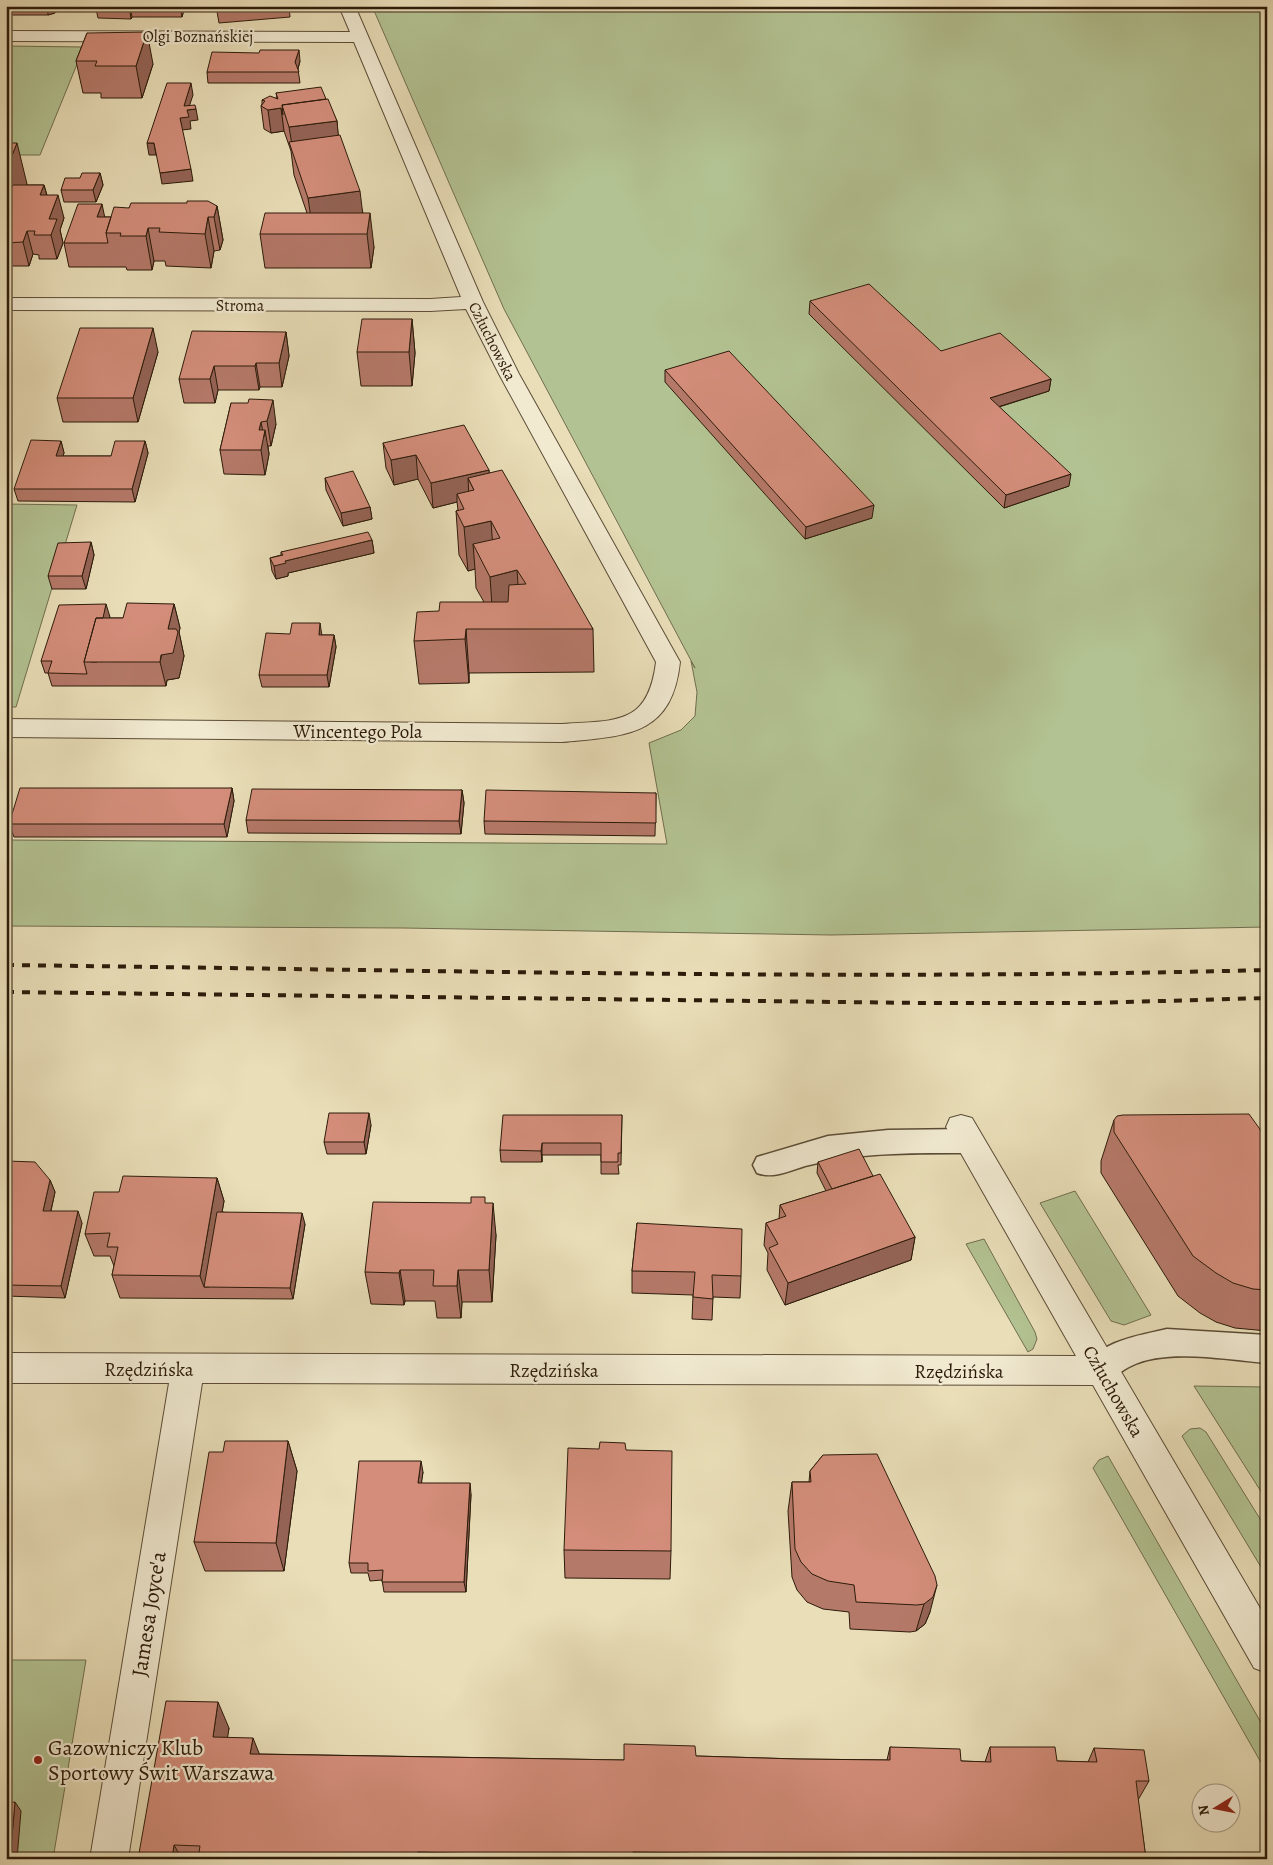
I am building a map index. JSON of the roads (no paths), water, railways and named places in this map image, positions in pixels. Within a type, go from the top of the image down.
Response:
[{"type":"street","name":"Człuchowska","points":[[347,6],[473,302],[509,374],[668,662]]},
{"type":"street","name":"Olgi Boznańskiej","points":[[6,36],[359,37]]},
{"type":"street","name":"Stroma","points":[[6,304],[430,305],[473,302]]},
{"type":"street","name":"Wincentego Pola","points":[[6,728],[552,732],[605,729],[629,724],[650,713],[663,699],[668,680],[668,662]]},
{"type":"street","name":"Człuchowska","points":[[964,1134],[1267,1655]]},
{"type":"street","name":"Rzędzińska","points":[[6,1368],[1101,1370]]},
{"type":"street","name":"Jamesa Joyce'a","points":[[109,1859],[188,1369]]},
{"type":"lane","points":[[767,1166],[828,1148],[964,1134]]},
{"type":"lane","points":[[1101,1370],[1123,1354],[1167,1343],[1267,1349]]},
{"type":"railway","points":[[6,965],[794,975],[952,975],[1267,970]]},
{"type":"railway","points":[[6,992],[923,1003],[1092,1003],[1267,998]]},
{"type":"place","name":"Gazowniczy Klub Sportowy Świt Warszawa","points":[[38,1760]]}]
